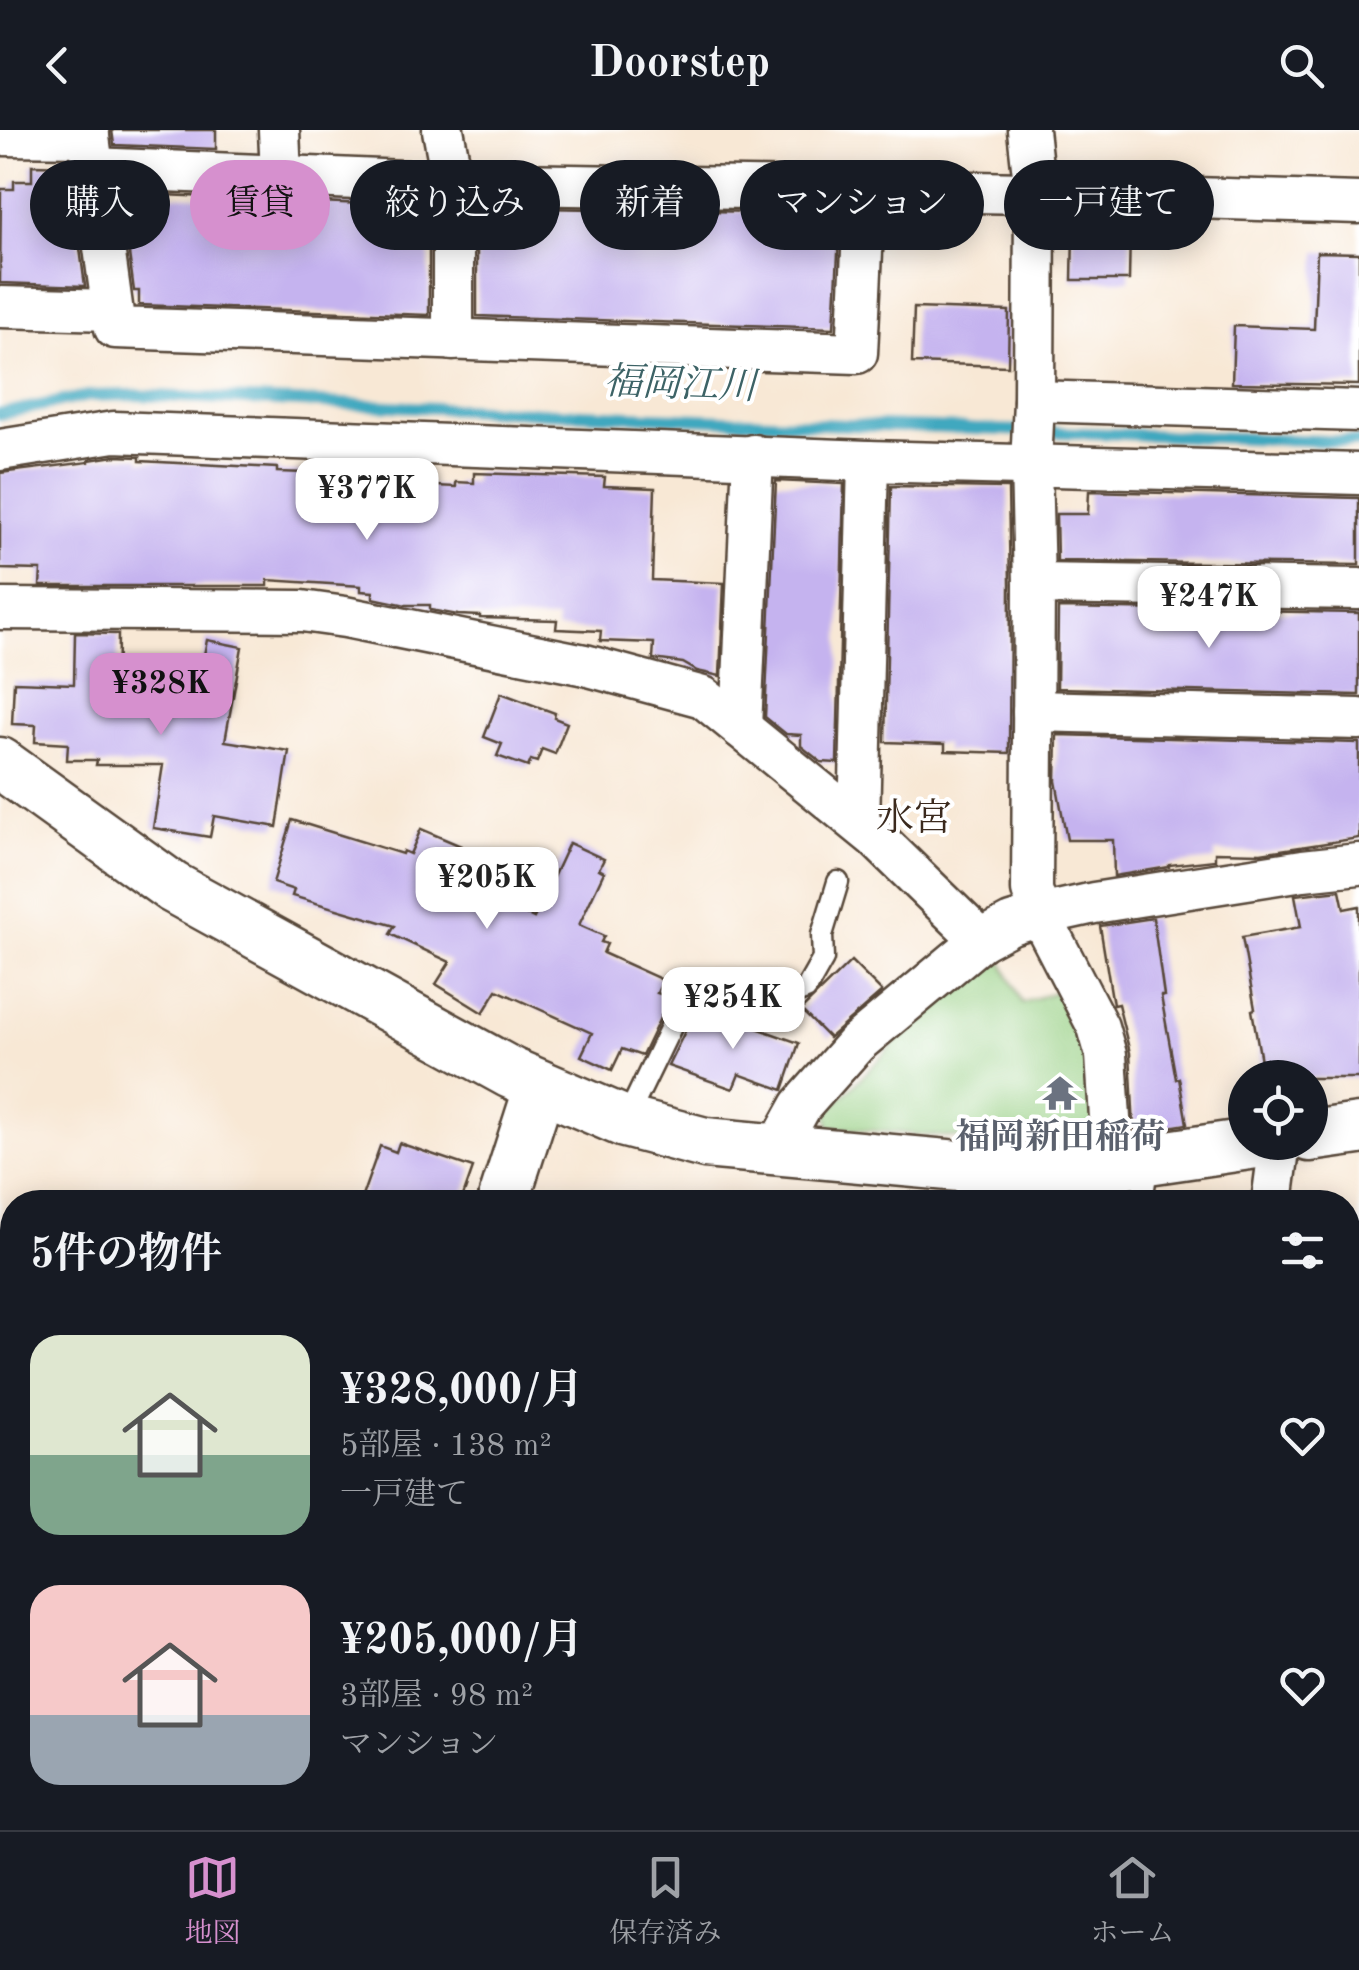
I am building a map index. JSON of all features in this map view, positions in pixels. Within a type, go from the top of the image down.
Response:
[{"type":"street","points":[[279,130],[280,160]]},
{"type":"street","points":[[443,130],[449,160]]},
{"type":"street","points":[[1028,130],[1031,160]]},
{"type":"street","points":[[0,134],[190,162]]},
{"type":"street","points":[[90,145],[114,328],[858,354],[862,250]]},
{"type":"street","points":[[560,185],[740,188]]},
{"type":"street","points":[[1214,199],[1359,204]]},
{"type":"street","points":[[453,250],[453,340]]},
{"type":"street","points":[[1035,250],[1032,890],[1040,915],[1098,1027],[1134,1176]]},
{"type":"street","points":[[0,307],[112,310]]},
{"type":"street","points":[[0,450],[114,432],[868,461],[1033,432],[1359,411]]},
{"type":"street","points":[[1033,432],[1359,474]]},
{"type":"street","points":[[741,728],[752,455]]},
{"type":"street","points":[[858,823],[868,461]]},
{"type":"street","points":[[1034,584],[1359,589]]},
{"type":"street","points":[[0,609],[302,611],[586,665],[703,697],[876,837],[981,940]]},
{"type":"street","points":[[1033,711],[1359,718]]},
{"type":"street","points":[[0,763],[172,887],[540,1087],[624,1122],[706,1143],[1046,1174],[1134,1176],[1228,1151]]},
{"type":"street","points":[[777,1150],[801,1106],[856,1044],[981,940],[1011,924],[1094,903],[1359,864]]},
{"type":"street","points":[[507,1190],[540,1087]]},
{"type":"street","points":[[1328,1133],[1359,1129]]},
{"type":"street","points":[[1274,1190],[1278,1160]]},
{"type":"lane","points":[[624,1122],[684,1000],[703,986],[788,996],[806,989],[823,960],[822,935],[838,882]]},
{"type":"green space","points":[[998,953],[1022,1003],[1066,988],[1094,1051],[1101,1140],[1077,1148],[830,1127],[827,1113],[934,1003]]},
{"type":"building","points":[[112,130],[216,130],[216,149],[114,145]]},
{"type":"building","points":[[14,181],[30,181],[30,250],[80,250],[85,286],[0,283],[1,189],[14,189]]},
{"type":"building","points":[[170,195],[190,196],[190,250],[330,250],[330,202],[350,203],[350,250],[429,250],[429,315],[139,305],[139,291],[134,291],[129,250],[170,250]]},
{"type":"building","points":[[560,208],[580,209],[580,250],[720,250],[720,211],[740,212],[740,250],[838,250],[834,328],[477,316],[477,250],[560,250]]},
{"type":"building","points":[[1073,250],[1130,250],[1129,280],[1072,280]]},
{"type":"building","points":[[1317,252],[1359,253],[1359,385],[1232,383],[1234,326],[1314,329]]},
{"type":"building","points":[[914,308],[1009,311],[1008,366],[912,363]]},
{"type":"building","points":[[115,456],[140,457],[140,461],[277,468],[277,472],[371,475],[371,483],[456,487],[456,482],[474,483],[474,473],[605,477],[604,486],[655,488],[652,580],[724,583],[720,676],[683,663],[653,659],[654,643],[600,641],[601,631],[556,629],[557,620],[480,618],[430,610],[430,605],[373,598],[373,592],[361,591],[361,586],[268,580],[268,586],[40,586],[41,570],[0,569],[0,473]]},
{"type":"building","points":[[776,481],[844,484],[837,763],[821,762],[801,746],[801,735],[786,734],[765,717]]},
{"type":"building","points":[[891,486],[1008,488],[1009,753],[945,751],[945,744],[885,742]]},
{"type":"building","points":[[1089,491],[1359,498],[1359,565],[1057,561],[1056,514],[1088,514]]},
{"type":"building","points":[[1058,608],[1359,613],[1359,695],[1057,688]]},
{"type":"building","points":[[75,633],[118,634],[117,707],[150,707],[192,714],[207,640],[242,647],[225,741],[289,751],[277,827],[214,816],[210,837],[153,828],[163,765],[96,765],[97,760],[67,760],[68,744],[35,742],[36,725],[12,724],[14,682],[74,684]]},
{"type":"building","points":[[501,693],[555,713],[554,718],[567,723],[555,754],[542,749],[537,762],[531,760],[528,767],[497,756],[502,744],[484,737]]},
{"type":"building","points":[[1057,735],[1359,743],[1359,838],[1261,853],[1215,852],[1215,860],[1114,876],[1113,840],[1067,840],[1056,781]]},
{"type":"building","points":[[292,820],[402,854],[410,854],[421,829],[461,846],[448,878],[534,918],[569,843],[604,859],[599,869],[604,872],[579,925],[604,936],[601,942],[607,944],[603,953],[663,980],[657,993],[670,997],[642,1056],[622,1049],[612,1070],[581,1056],[592,1033],[497,990],[483,1013],[436,984],[450,962],[390,934],[395,926],[292,896],[294,890],[273,883]]},
{"type":"building","points":[[1340,890],[1344,909],[1359,906],[1359,1078],[1328,1078],[1328,1060],[1261,1060],[1242,937],[1301,927],[1295,895]]},
{"type":"building","points":[[1153,918],[1161,996],[1187,1124],[1134,1129],[1130,1053],[1118,1004],[1113,1005],[1100,926]]},
{"type":"building","points":[[851,961],[882,992],[829,1038],[801,1010]]},
{"type":"building","points":[[697,1007],[799,1043],[783,1090],[739,1074],[733,1089],[668,1066]]},
{"type":"building","points":[[399,1143],[473,1168],[465,1190],[364,1190],[380,1146],[396,1152]]},
{"type":"waterway","name":"福岡江川","points":[[0,414],[88,396],[131,395],[1359,442]]},
{"type":"place","name":"福岡新田稲荷","points":[[1060,1093]]},
{"type":"district","name":"水宮","points":[[914,820]]}]
